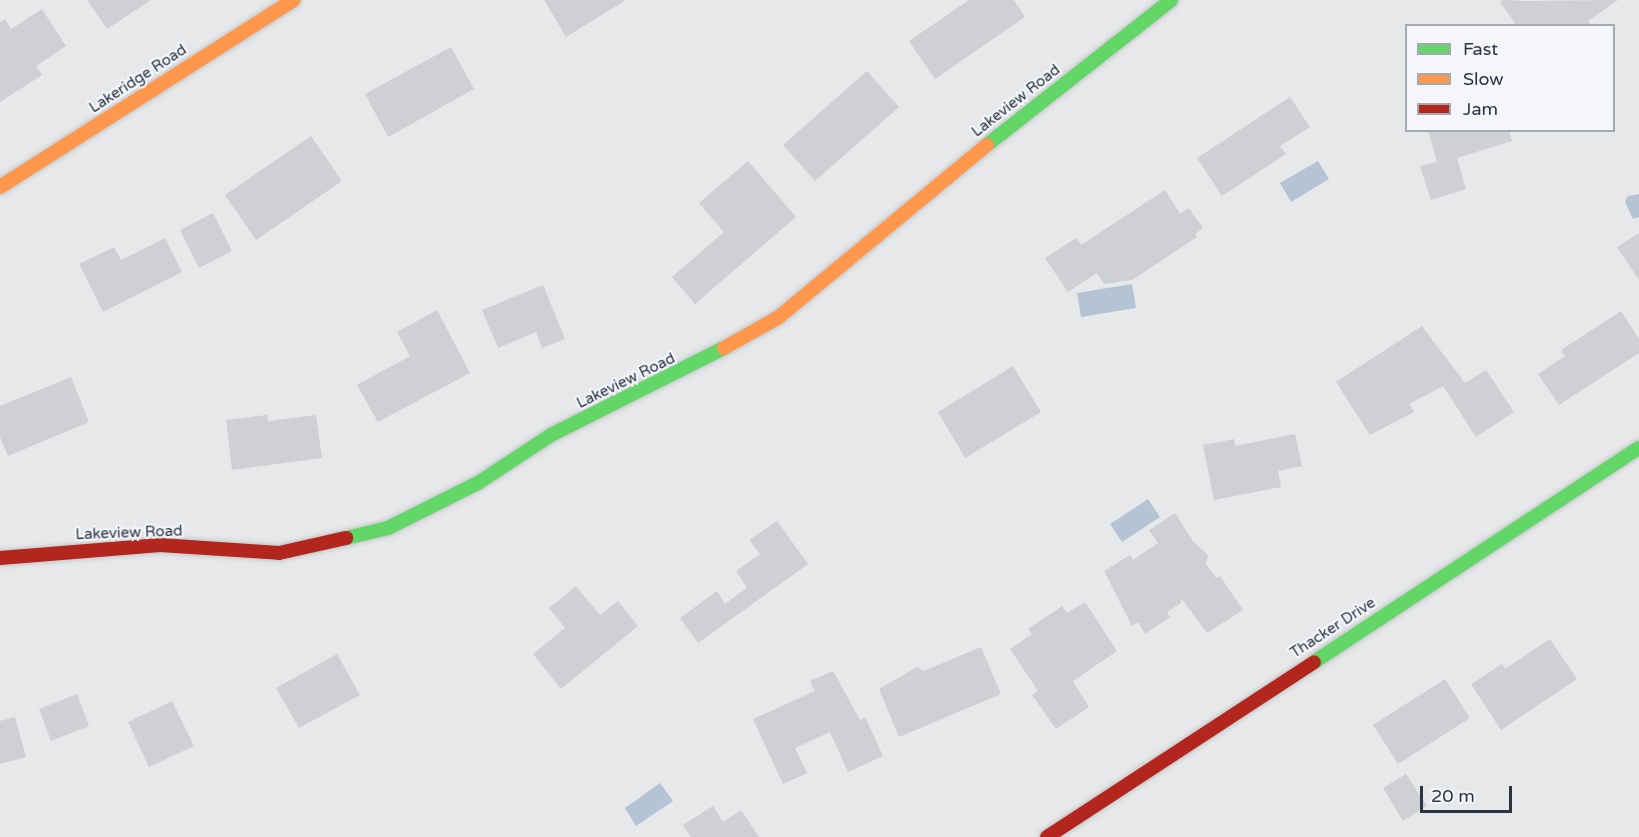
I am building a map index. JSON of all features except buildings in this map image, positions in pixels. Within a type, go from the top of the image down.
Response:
[{"type":"street","name":"Lakeridge Road","points":[[0,187],[294,0]]},
{"type":"street","name":"Lakeview Road","points":[[0,558],[160,545],[279,553],[388,528],[478,483],[551,435],[686,369],[779,317],[943,180],[1171,0]]},
{"type":"street","name":"Thacker Drive","points":[[1047,837],[1639,448]]},
{"type":"water","points":[[1318,161],[1329,179],[1291,202],[1280,183]]},
{"type":"water","points":[[1639,194],[1639,217],[1633,219],[1625,202],[1628,196]]},
{"type":"water","points":[[1132,284],[1136,308],[1081,317],[1077,293]]},
{"type":"water","points":[[1148,499],[1160,517],[1122,542],[1110,524]]},
{"type":"water","points":[[660,783],[673,801],[636,826],[625,808]]},
{"type":"traffic: fast","points":[[987,145],[1171,0]]},
{"type":"traffic: fast","points":[[346,538],[388,528],[478,483],[551,435],[724,348]]},
{"type":"traffic: fast","points":[[1314,662],[1639,448]]},
{"type":"traffic: slow","points":[[0,187],[294,0]]},
{"type":"traffic: slow","points":[[724,348],[779,317],[987,145]]},
{"type":"traffic: jam","points":[[0,558],[160,545],[279,553],[346,538]]},
{"type":"traffic: jam","points":[[1047,837],[1314,662]]}]
